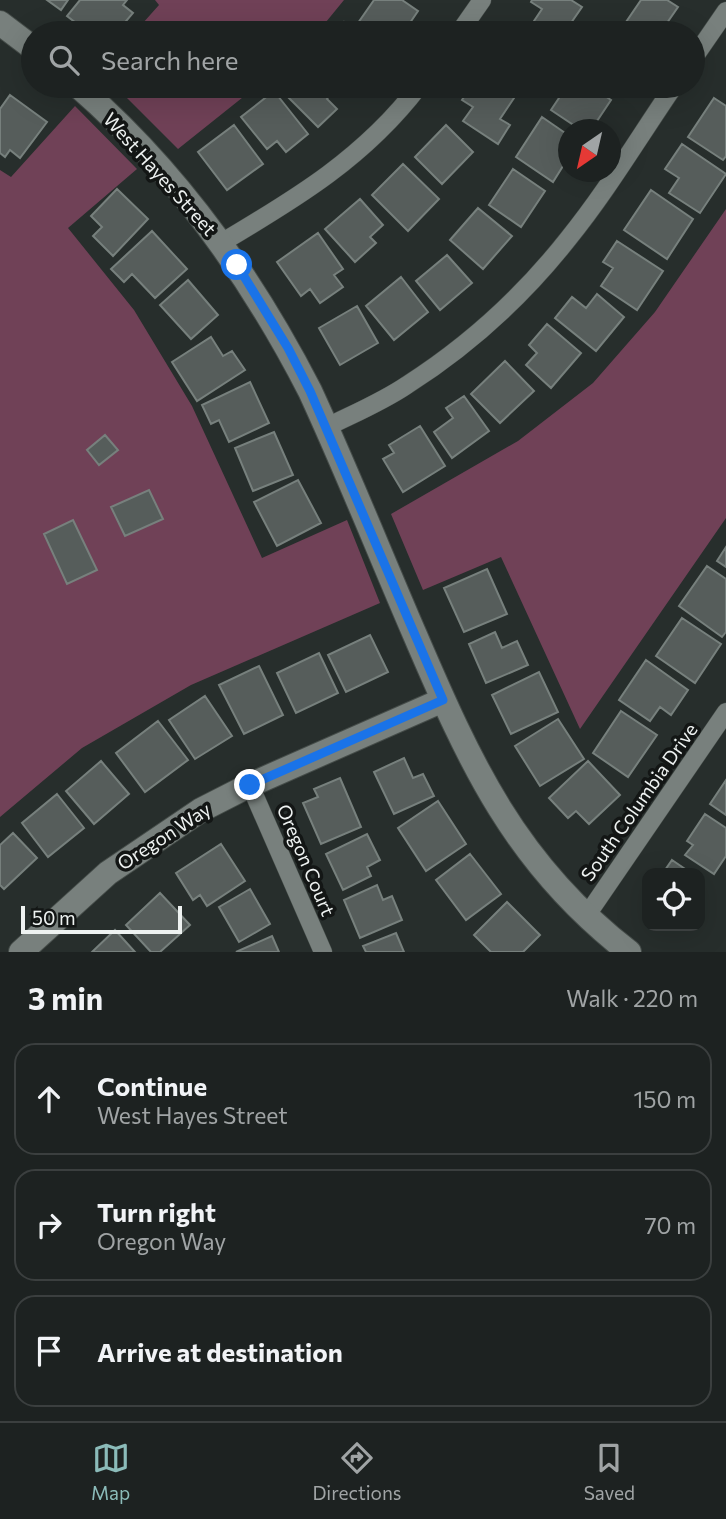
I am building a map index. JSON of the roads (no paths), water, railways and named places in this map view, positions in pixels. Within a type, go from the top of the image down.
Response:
[{"type":"street","points":[[467,21],[482,0]]},
{"type":"street","points":[[705,42],[726,11]]},
{"type":"street","points":[[0,23],[21,39]]},
{"type":"street","name":"West Hayes Street","points":[[91,98],[139,144],[221,243],[288,348],[327,428],[443,700],[477,771],[516,836],[554,883],[629,952]]},
{"type":"street","points":[[221,243],[290,202],[339,168],[375,137],[409,98]]},
{"type":"street","points":[[327,428],[406,386],[459,349],[502,311],[538,275],[570,237],[666,98]]},
{"type":"street","name":"Oregon Way","points":[[21,952],[108,873],[201,810],[250,785],[443,700]]},
{"type":"street","name":"South Columbia Drive","points":[[587,915],[726,712]]},
{"type":"street","name":"Oregon Court","points":[[250,785],[323,952]]}]
